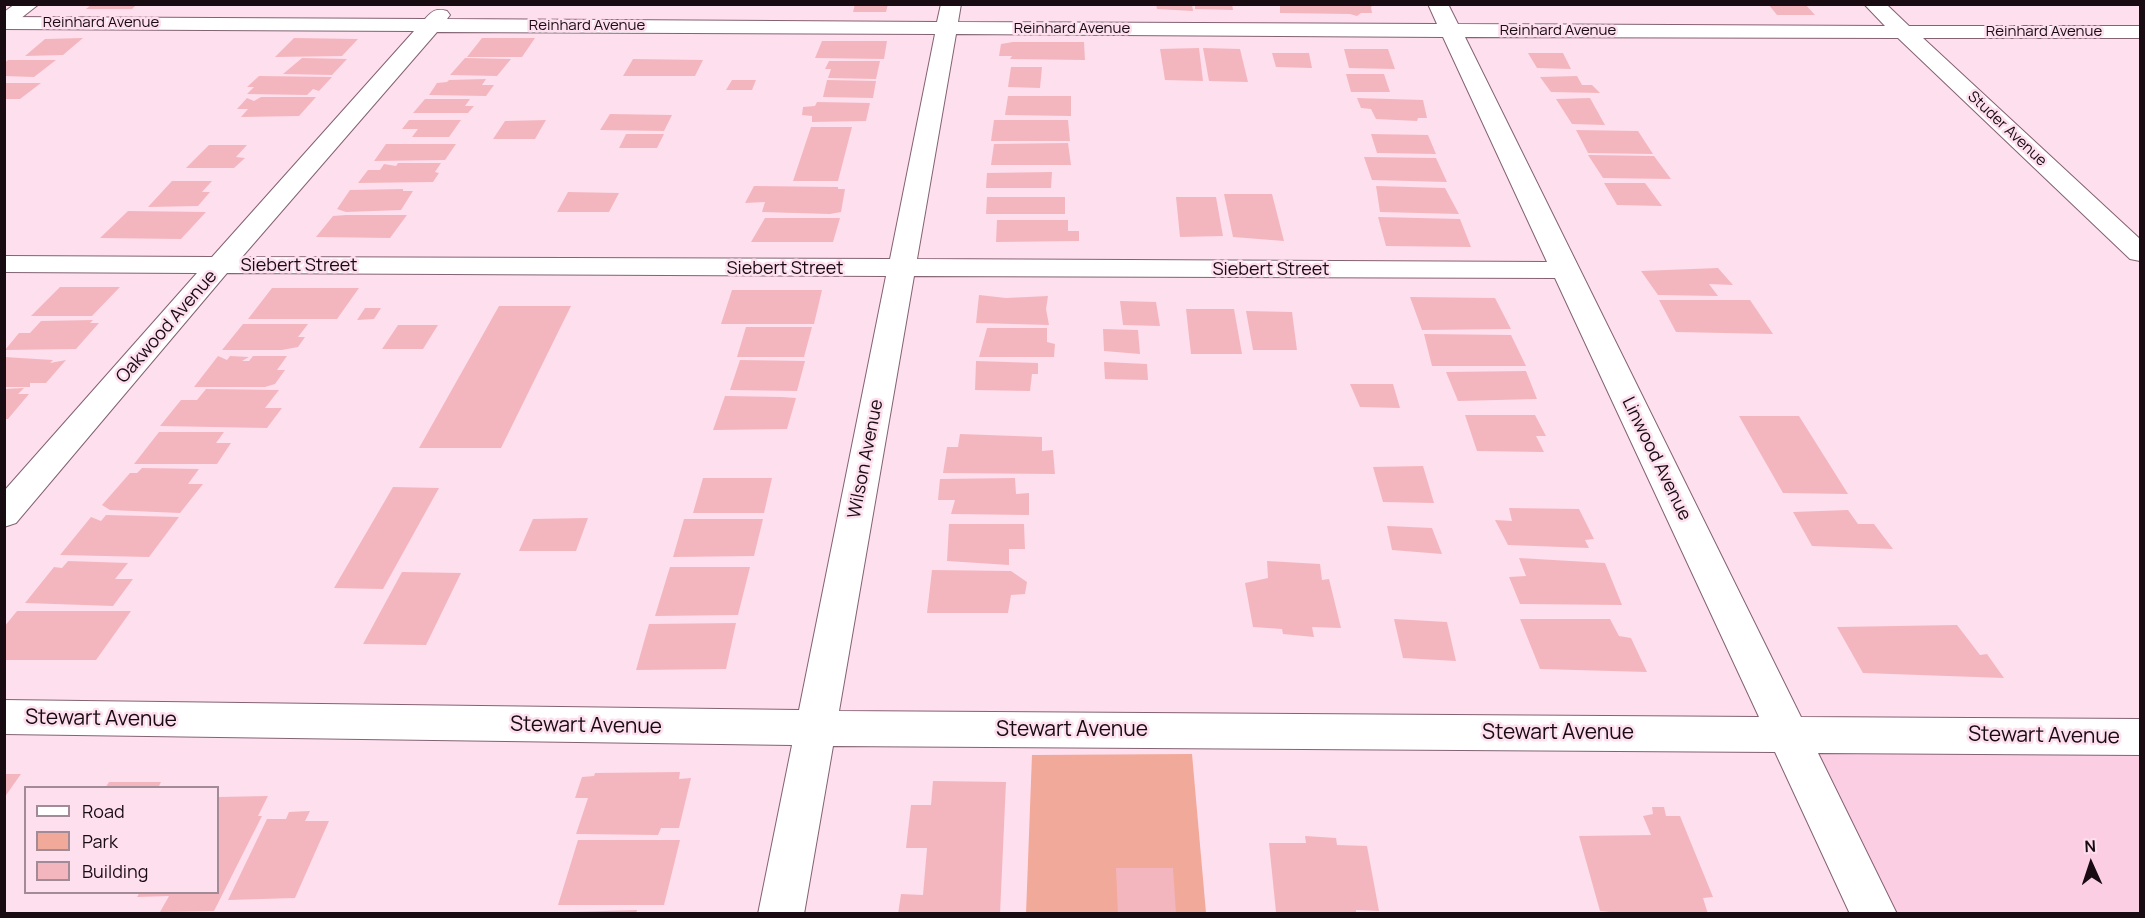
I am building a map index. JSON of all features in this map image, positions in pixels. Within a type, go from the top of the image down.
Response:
[{"type":"street","points":[[4,22],[29,4]]},
{"type":"street","name":"Oakwood Avenue","points":[[4,514],[168,323],[449,4]]},
{"type":"street","name":"Studer Avenue","points":[[1874,4],[2140,253]]},
{"type":"street","name":"Reinhard Avenue","points":[[4,22],[431,25],[948,16],[1445,18],[1903,32],[2140,32]]},
{"type":"street","name":"Wilson Avenue","points":[[781,914],[948,16]]},
{"type":"street","name":"Linwood Avenue","points":[[1445,18],[1874,914]]},
{"type":"street","name":"Siebert Street","points":[[4,264],[1565,270]]},
{"type":"street","name":"Stewart Avenue","points":[[4,717],[815,728],[2140,737]]},
{"type":"shaded area","points":[[1788,730],[2140,733],[2140,913],[1875,913]]},
{"type":"green space","points":[[1192,754],[1206,913],[1026,914],[1032,755]]},
{"type":"building","points":[[92,4],[137,4],[132,9],[86,9]]},
{"type":"building","points":[[855,4],[888,4],[886,12],[853,12]]},
{"type":"building","points":[[1156,4],[1192,4],[1193,11],[1157,9]]},
{"type":"building","points":[[1195,4],[1232,4],[1233,10],[1195,9]]},
{"type":"building","points":[[1280,4],[1375,4],[1371,7],[1372,13],[1361,13],[1357,16],[1280,13]]},
{"type":"building","points":[[1768,4],[1805,4],[1815,15],[1777,15]]},
{"type":"building","points":[[83,38],[63,55],[25,56],[45,39]]},
{"type":"building","points":[[294,38],[358,39],[342,56],[275,57]]},
{"type":"building","points":[[482,38],[535,38],[522,57],[467,57]]},
{"type":"building","points":[[822,41],[887,41],[884,59],[815,58]]},
{"type":"building","points":[[1084,42],[1085,60],[1010,59],[1012,56],[999,56],[1001,44]]},
{"type":"building","points":[[1199,48],[1203,81],[1165,80],[1160,49]]},
{"type":"building","points":[[1203,48],[1240,49],[1248,82],[1209,81]]},
{"type":"building","points":[[1344,49],[1388,49],[1395,69],[1349,68]]},
{"type":"building","points":[[1272,53],[1309,53],[1312,68],[1276,67]]},
{"type":"building","points":[[1528,53],[1563,53],[1571,69],[1537,68]]},
{"type":"building","points":[[302,58],[347,59],[332,75],[283,74]]},
{"type":"building","points":[[465,58],[511,59],[497,76],[450,75]]},
{"type":"building","points":[[633,59],[703,60],[695,76],[623,76]]},
{"type":"building","points":[[8,60],[56,60],[34,77],[4,76],[4,63]]},
{"type":"building","points":[[829,61],[880,61],[876,79],[828,78],[831,69],[825,69]]},
{"type":"building","points":[[1011,67],[1042,67],[1040,88],[1008,87]]},
{"type":"building","points":[[1346,74],[1384,74],[1390,92],[1351,92]]},
{"type":"building","points":[[259,76],[332,77],[319,91],[313,89],[307,95],[247,94],[254,87],[247,87]]},
{"type":"building","points":[[1577,76],[1582,85],[1592,85],[1600,93],[1551,92],[1540,77]]},
{"type":"building","points":[[486,79],[482,85],[494,85],[486,96],[429,95],[437,83],[449,80]]},
{"type":"building","points":[[732,80],[756,80],[752,90],[726,90]]},
{"type":"building","points":[[827,80],[876,81],[873,98],[823,97]]},
{"type":"building","points":[[4,83],[41,83],[20,99],[4,99]]},
{"type":"building","points":[[1008,96],[1071,96],[1071,116],[1005,115]]},
{"type":"building","points":[[261,97],[316,97],[299,116],[241,117],[248,109],[237,109],[247,98],[254,101]]},
{"type":"building","points":[[1357,98],[1423,100],[1427,118],[1418,118],[1417,121],[1376,119],[1371,109],[1361,108]]},
{"type":"building","points":[[1590,98],[1605,125],[1572,124],[1556,99]]},
{"type":"building","points":[[425,99],[470,99],[465,106],[474,106],[468,113],[413,113]]},
{"type":"building","points":[[817,102],[870,103],[866,121],[812,122],[812,116],[802,115],[803,107],[815,106]]},
{"type":"building","points":[[610,114],[672,115],[664,131],[600,130]]},
{"type":"building","points":[[409,120],[461,120],[449,137],[412,137],[418,129],[402,129]]},
{"type":"building","points":[[546,120],[535,139],[493,139],[505,121]]},
{"type":"building","points":[[994,120],[1068,120],[1070,141],[991,141]]},
{"type":"building","points":[[811,127],[852,127],[838,181],[793,181]]},
{"type":"building","points":[[1576,130],[1638,131],[1653,154],[1588,153]]},
{"type":"building","points":[[626,134],[664,134],[657,148],[619,148]]},
{"type":"building","points":[[1371,134],[1428,135],[1436,154],[1377,153]]},
{"type":"building","points":[[1068,143],[1071,165],[991,165],[994,144]]},
{"type":"building","points":[[386,144],[456,144],[445,160],[374,161]]},
{"type":"building","points":[[209,145],[247,145],[236,157],[245,158],[234,168],[186,168]]},
{"type":"building","points":[[1588,155],[1654,156],[1671,179],[1603,178]]},
{"type":"building","points":[[1364,157],[1436,158],[1447,182],[1372,180]]},
{"type":"building","points":[[398,163],[441,163],[435,172],[439,173],[433,182],[358,183],[368,170],[380,170],[384,164],[396,166]]},
{"type":"building","points":[[1052,172],[1051,188],[986,188],[987,173]]},
{"type":"building","points":[[172,181],[212,181],[202,192],[210,192],[198,206],[148,207]]},
{"type":"building","points":[[1604,183],[1645,183],[1662,206],[1617,205]]},
{"type":"building","points":[[754,186],[845,189],[841,212],[830,214],[762,212],[765,202],[745,203]]},
{"type":"building","points":[[1376,186],[1445,188],[1459,214],[1380,212]]},
{"type":"building","points":[[403,189],[403,191],[413,191],[401,210],[346,212],[337,209],[350,190]]},
{"type":"building","points":[[568,192],[619,193],[609,212],[557,212]]},
{"type":"building","points":[[1224,194],[1272,194],[1284,241],[1233,237]]},
{"type":"building","points":[[987,197],[1065,197],[1065,214],[986,214]]},
{"type":"building","points":[[1176,197],[1216,197],[1223,236],[1180,237]]},
{"type":"building","points":[[128,211],[206,212],[181,239],[100,238]]},
{"type":"building","points":[[407,215],[390,238],[316,237],[333,216]]},
{"type":"building","points":[[1378,217],[1460,219],[1471,247],[1386,246]]},
{"type":"building","points":[[765,218],[840,218],[833,242],[751,242]]},
{"type":"building","points":[[997,220],[1068,220],[1068,231],[1079,231],[1079,241],[996,242]]},
{"type":"building","points":[[1718,268],[1733,285],[1709,284],[1718,296],[1658,295],[1641,271]]},
{"type":"building","points":[[60,287],[120,287],[92,316],[31,316]]},
{"type":"building","points":[[272,288],[359,288],[337,319],[248,319]]},
{"type":"building","points":[[732,290],[822,290],[814,324],[721,324]]},
{"type":"building","points":[[979,295],[1006,298],[1048,296],[1046,309],[1049,325],[976,323]]},
{"type":"building","points":[[1410,297],[1495,298],[1511,329],[1422,330]]},
{"type":"building","points":[[1659,300],[1750,300],[1773,334],[1676,332]]},
{"type":"building","points":[[1120,301],[1156,302],[1160,326],[1123,325]]},
{"type":"building","points":[[499,306],[571,306],[501,448],[419,448]]},
{"type":"building","points":[[365,308],[381,308],[374,319],[357,320]]},
{"type":"building","points":[[1186,309],[1234,309],[1242,354],[1191,354]]},
{"type":"building","points":[[1246,311],[1292,312],[1297,350],[1253,350]]},
{"type":"building","points":[[93,320],[90,323],[99,323],[76,349],[5,350],[19,333],[30,333],[41,321]]},
{"type":"building","points":[[243,324],[308,324],[298,337],[305,337],[298,347],[282,350],[222,350]]},
{"type":"building","points":[[398,325],[438,325],[423,349],[382,349]]},
{"type":"building","points":[[746,327],[812,327],[804,357],[737,357]]},
{"type":"building","points":[[987,328],[1047,328],[1047,342],[1055,344],[1054,357],[979,357]]},
{"type":"building","points":[[1103,329],[1138,330],[1140,354],[1104,351]]},
{"type":"building","points":[[1424,334],[1511,335],[1526,366],[1432,366]]},
{"type":"building","points":[[218,356],[227,360],[230,356],[249,357],[242,361],[249,361],[253,356],[287,356],[277,370],[285,370],[275,384],[265,387],[194,387]]},
{"type":"building","points":[[4,357],[53,360],[50,363],[66,360],[46,383],[30,383],[30,387],[4,387]]},
{"type":"building","points":[[740,360],[805,361],[797,391],[730,390]]},
{"type":"building","points":[[976,361],[1038,363],[1038,374],[1032,374],[1030,391],[975,390]]},
{"type":"building","points":[[1104,362],[1147,364],[1148,380],[1105,379]]},
{"type":"building","points":[[1526,371],[1537,399],[1458,401],[1446,372]]},
{"type":"building","points":[[1350,384],[1393,384],[1400,408],[1360,407]]},
{"type":"building","points":[[24,388],[18,394],[29,394],[8,419],[4,419],[4,389]]},
{"type":"building","points":[[206,389],[279,390],[265,408],[282,408],[267,428],[160,426],[181,400],[197,400]]},
{"type":"building","points":[[725,396],[796,398],[787,429],[713,430]]},
{"type":"building","points":[[1465,415],[1535,415],[1546,436],[1536,436],[1544,452],[1477,451]]},
{"type":"building","points":[[1739,416],[1799,416],[1848,494],[1783,493]]},
{"type":"building","points":[[159,432],[224,432],[216,443],[231,443],[217,464],[134,464]]},
{"type":"building","points":[[960,434],[1042,437],[1042,451],[1053,450],[1055,474],[943,473],[947,447],[958,447]]},
{"type":"building","points":[[1423,466],[1434,503],[1383,502],[1373,467]]},
{"type":"building","points":[[142,468],[199,469],[188,484],[203,484],[180,513],[110,510],[102,505],[130,473],[137,473]]},
{"type":"building","points":[[703,478],[772,478],[764,513],[693,513]]},
{"type":"building","points":[[1015,478],[1016,494],[1029,493],[1029,515],[951,514],[955,500],[938,500],[940,479]]},
{"type":"building","points":[[393,487],[439,488],[383,589],[334,588]]},
{"type":"building","points":[[1509,508],[1579,509],[1594,539],[1585,540],[1589,548],[1508,545],[1495,520],[1512,521]]},
{"type":"building","points":[[1848,510],[1858,524],[1874,524],[1893,549],[1812,546],[1793,512]]},
{"type":"building","points":[[106,515],[179,517],[149,557],[60,555],[91,517],[101,521]]},
{"type":"building","points":[[588,518],[576,551],[519,551],[533,519]]},
{"type":"building","points":[[684,519],[763,519],[754,556],[673,557]]},
{"type":"building","points":[[949,524],[1024,524],[1025,549],[1009,549],[1009,565],[947,561]]},
{"type":"building","points":[[1387,526],[1432,528],[1442,554],[1392,550]]},
{"type":"building","points":[[1519,558],[1605,563],[1622,605],[1520,604],[1509,577],[1526,576]]},
{"type":"building","points":[[68,561],[128,563],[115,579],[133,579],[113,606],[25,603],[54,567],[62,568]]},
{"type":"building","points":[[1267,561],[1320,564],[1322,580],[1329,579],[1341,628],[1312,627],[1314,637],[1283,634],[1282,629],[1253,627],[1245,583],[1268,578]]},
{"type":"building","points":[[670,567],[750,567],[738,615],[655,616]]},
{"type":"building","points":[[932,570],[1011,571],[1027,582],[1025,594],[1011,595],[1008,613],[927,613]]},
{"type":"building","points":[[402,572],[461,573],[426,645],[363,644]]},
{"type":"building","points":[[17,611],[131,611],[96,660],[4,660],[4,627]]},
{"type":"building","points":[[1394,619],[1447,622],[1456,661],[1403,658]]},
{"type":"building","points":[[1520,619],[1610,619],[1619,636],[1631,638],[1647,672],[1540,669]]},
{"type":"building","points":[[736,623],[726,669],[636,670],[649,624]]},
{"type":"building","points":[[1957,625],[1980,655],[1987,654],[2004,678],[1863,673],[1837,627]]},
{"type":"building","points":[[680,772],[679,779],[691,778],[679,828],[661,828],[658,835],[576,834],[588,798],[575,798],[582,777],[594,776],[595,773]]},
{"type":"building","points":[[4,774],[21,774],[4,798]]},
{"type":"building","points":[[933,781],[1006,782],[1000,914],[898,914],[901,894],[923,895],[927,848],[906,848],[911,805],[931,805]]},
{"type":"building","points":[[109,782],[161,782],[159,786],[106,786]]},
{"type":"building","points":[[268,796],[258,816],[262,816],[214,911],[160,912],[169,896],[137,897],[139,894],[219,894],[219,797]]},
{"type":"building","points":[[1652,807],[1664,807],[1666,816],[1680,816],[1713,897],[1703,898],[1708,914],[1630,914],[1600,911],[1579,836],[1651,835],[1643,816],[1653,814]]},
{"type":"building","points":[[310,811],[305,821],[329,821],[295,898],[228,900],[267,819],[286,819],[289,812]]},
{"type":"building","points":[[1305,836],[1336,838],[1337,845],[1367,846],[1379,911],[1356,910],[1356,914],[1276,912],[1269,843],[1306,843]]},
{"type":"building","points":[[578,840],[680,840],[664,905],[558,905]]},
{"type":"building","points":[[1116,868],[1173,868],[1176,914],[1118,914]]},
{"type":"building","points":[[637,910],[636,914],[571,914],[571,912]]}]
